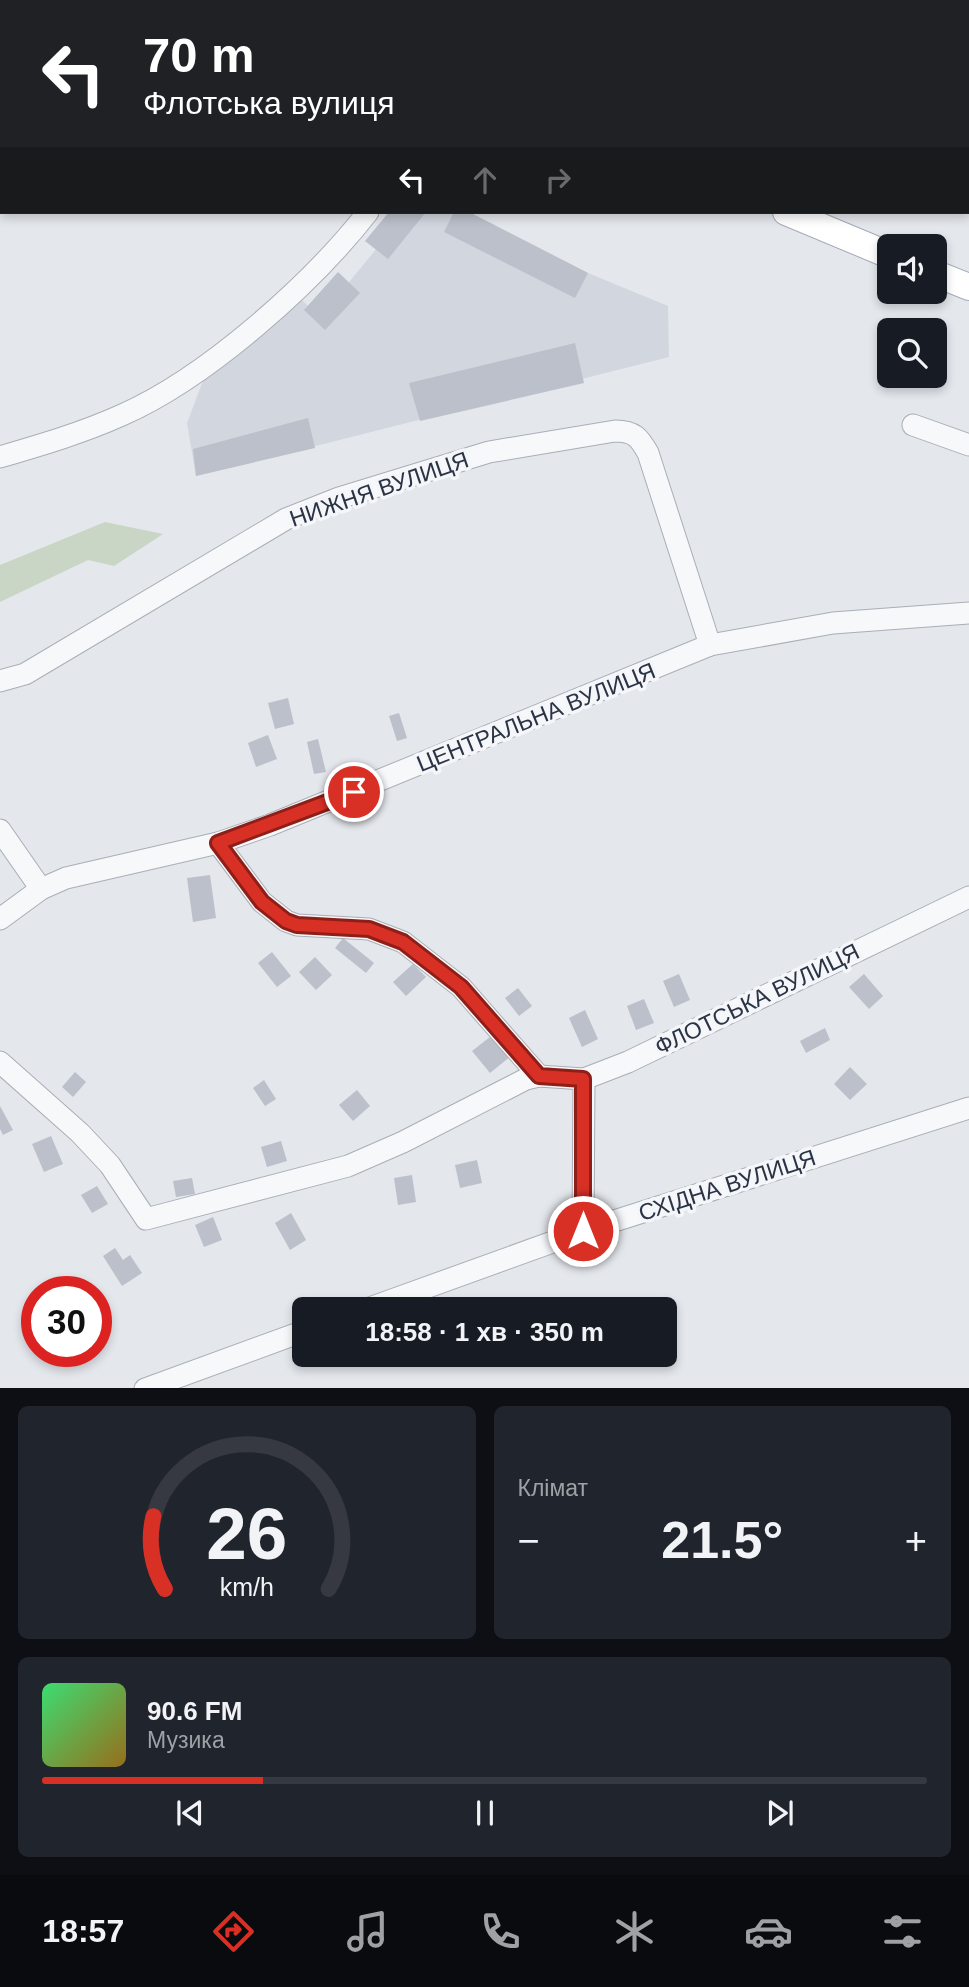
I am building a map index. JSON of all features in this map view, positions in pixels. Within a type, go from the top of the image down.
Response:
[{"type":"main road","points":[[791,214],[877,250]]},
{"type":"main road","points":[[947,279],[969,288]]},
{"type":"street","points":[[0,457],[71,436],[123,415],[197,372],[302,285],[345,241],[366,214]]},
{"type":"street","points":[[913,425],[969,445]]},
{"type":"street","name":"НИЖНЯ ВУЛИЦЯ","points":[[0,681],[25,674],[286,520],[328,502],[489,452],[630,431],[639,438],[648,453],[710,646]]},
{"type":"street","name":"ЦЕНТРАЛЬНА ВУЛИЦЯ","points":[[0,919],[41,889],[66,878],[218,843],[343,796],[710,646],[833,623],[969,613]]},
{"type":"street","points":[[0,830],[41,889]]},
{"type":"street","points":[[218,843],[262,902],[286,921],[297,925],[369,929],[403,942],[461,987],[539,1076]]},
{"type":"street","name":"ФЛОТСЬКА ВУЛИЦЯ","points":[[0,1062],[80,1133],[110,1165],[146,1219],[348,1166],[403,1142],[512,1084],[539,1076],[583,1079],[628,1062],[969,897]]},
{"type":"street","points":[[583,1079],[583,1231]]},
{"type":"street","name":"СХІДНА ВУЛИЦЯ","points":[[400,1297],[583,1231],[969,1108]]},
{"type":"street","points":[[145,1388],[292,1335]]},
{"type":"shaded area","points":[[405,214],[473,214],[588,273],[668,306],[669,357],[196,476],[187,423],[203,381],[300,298],[309,307],[349,282]]},
{"type":"green space","points":[[105,522],[163,534],[114,566],[88,560],[0,602],[0,565]]},
{"type":"building","points":[[387,214],[424,214],[388,259],[365,241]]},
{"type":"building","points":[[453,214],[473,214],[588,273],[575,298],[444,232]]},
{"type":"building","points":[[338,272],[360,293],[325,330],[304,310]]},
{"type":"building","points":[[575,343],[584,383],[420,421],[409,383]]},
{"type":"building","points":[[308,418],[315,448],[196,476],[193,449]]},
{"type":"building","points":[[288,698],[294,724],[275,729],[268,703]]},
{"type":"building","points":[[399,713],[407,738],[397,741],[389,716]]},
{"type":"building","points":[[268,735],[277,759],[256,767],[248,743]]},
{"type":"building","points":[[318,739],[326,772],[314,774],[307,742]]},
{"type":"building","points":[[210,875],[216,918],[193,922],[187,878]]},
{"type":"building","points":[[343,938],[374,963],[366,973],[335,948]]},
{"type":"building","points":[[272,952],[291,976],[277,987],[258,963]]},
{"type":"building","points":[[315,957],[332,975],[316,990],[299,972]]},
{"type":"building","points":[[413,964],[426,977],[406,996],[393,982]]},
{"type":"building","points":[[679,974],[690,1000],[674,1007],[663,981]]},
{"type":"building","points":[[864,974],[883,996],[869,1009],[849,987]]},
{"type":"building","points":[[518,988],[532,1006],[519,1016],[505,998]]},
{"type":"building","points":[[644,999],[654,1023],[636,1030],[627,1006]]},
{"type":"building","points":[[585,1010],[598,1039],[582,1047],[569,1018]]},
{"type":"building","points":[[825,1028],[830,1040],[806,1053],[800,1041]]},
{"type":"building","points":[[495,1033],[512,1055],[490,1073],[472,1051]]},
{"type":"building","points":[[850,1067],[867,1084],[850,1100],[834,1084]]},
{"type":"building","points":[[75,1072],[86,1082],[73,1097],[62,1087]]},
{"type":"building","points":[[264,1080],[276,1099],[265,1106],[253,1088]]},
{"type":"building","points":[[357,1090],[370,1106],[353,1121],[339,1105]]},
{"type":"building","points":[[0,1106],[13,1130],[3,1135],[0,1129]]},
{"type":"building","points":[[51,1136],[63,1164],[44,1172],[32,1144]]},
{"type":"building","points":[[281,1141],[287,1161],[267,1167],[261,1147]]},
{"type":"building","points":[[477,1160],[482,1183],[460,1188],[455,1165]]},
{"type":"building","points":[[412,1175],[416,1202],[398,1205],[394,1178]]},
{"type":"building","points":[[192,1178],[195,1194],[176,1197],[173,1181]]},
{"type":"building","points":[[97,1186],[108,1204],[92,1213],[81,1195]]},
{"type":"building","points":[[291,1213],[306,1240],[290,1250],[275,1223]]},
{"type":"building","points":[[213,1217],[222,1240],[204,1247],[195,1225]]},
{"type":"building","points":[[115,1248],[123,1260],[130,1255],[142,1273],[122,1286],[103,1256]]},
{"type":"route","points":[[354,792],[218,843],[262,902],[286,921],[297,925],[369,929],[403,942],[461,987],[539,1076],[583,1079],[583,1231]]}]
